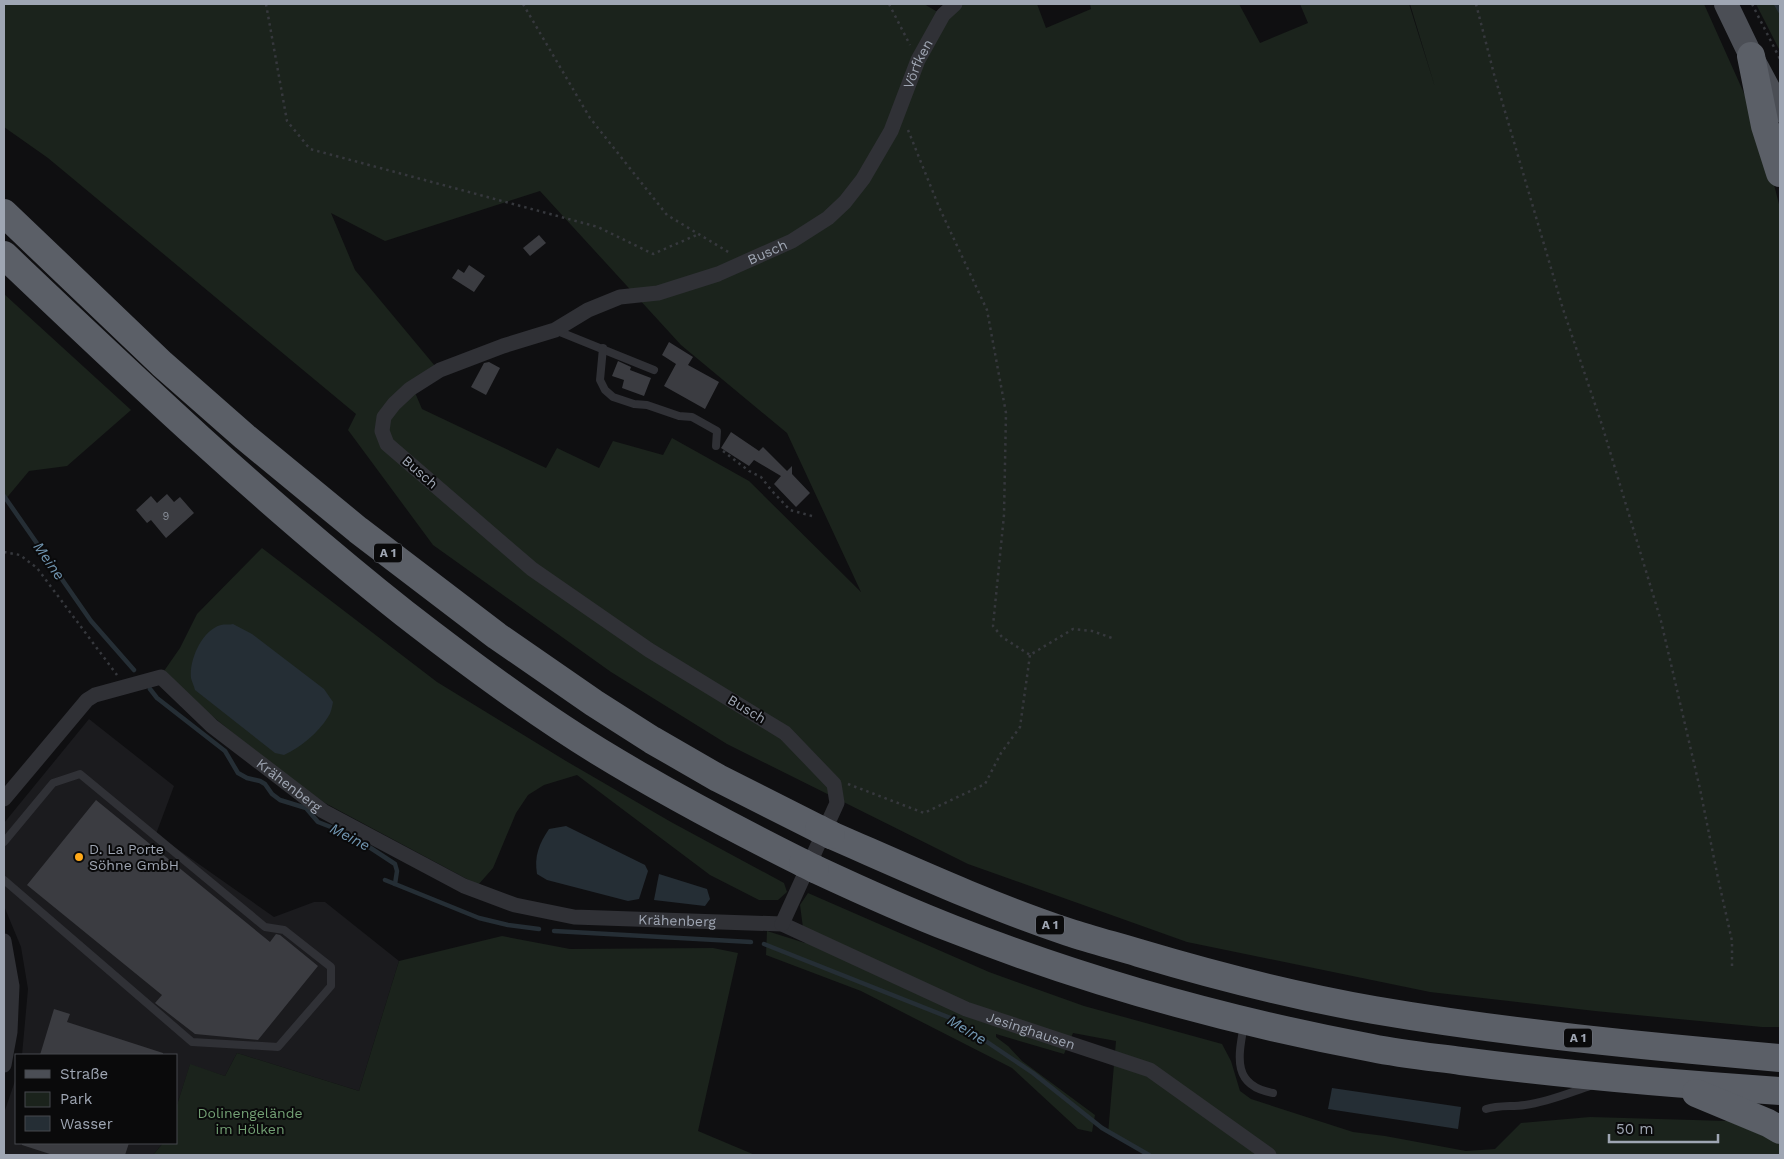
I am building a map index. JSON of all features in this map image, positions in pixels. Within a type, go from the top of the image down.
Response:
[{"type":"highway","points":[[1751,56],[1765,126],[1780,173]]},
{"type":"highway","name":"A 1","points":[[4,213],[162,364],[245,436],[358,530],[497,636],[594,703],[652,740],[718,778],[825,832],[954,889],[1068,932],[1185,966],[1278,990],[1374,1010],[1481,1026],[1602,1041],[1780,1058]]},
{"type":"highway","name":"A 1","points":[[4,255],[176,418],[287,516],[374,589],[454,651],[597,750],[706,813],[809,866],[953,929],[1055,966],[1181,1004],[1245,1020],[1374,1049],[1502,1067],[1674,1084],[1780,1092]]},
{"type":"highway","points":[[1701,1051],[1780,1040]]},
{"type":"highway","points":[[1674,1084],[1780,1130]]},
{"type":"main road","points":[[1726,4],[1780,110]]},
{"type":"street","name":"Vörfken","points":[[891,131],[918,60],[943,15],[955,4]]},
{"type":"street","name":"Busch","points":[[782,924],[837,803],[834,784],[785,733],[649,650],[532,568],[387,444],[382,432],[384,416],[410,389],[440,370],[503,346],[555,330],[588,310],[620,297],[658,293],[718,274],[792,242],[828,218],[845,202],[864,179],[891,131]]},
{"type":"street","name":"Krähenberg","points":[[4,799],[86,700],[95,695],[161,677],[212,726],[323,811],[464,886],[515,905],[574,917],[782,924]]},
{"type":"street","name":"Jesinghausen","points":[[782,924],[966,1009],[1150,1070],[1269,1155]]},
{"type":"street","points":[[4,941],[12,986],[10,1032],[4,1065]]},
{"type":"lane","points":[[555,330],[654,370]]},
{"type":"lane","points":[[603,348],[600,380],[605,390],[613,397],[634,404],[647,405],[679,416],[692,417],[718,431],[716,446]]},
{"type":"lane","points":[[4,842],[53,784],[80,774],[265,927],[284,930],[331,967],[331,986],[278,1047],[192,1042],[4,880]]},
{"type":"lane","points":[[1245,1020],[1241,1042],[1241,1067],[1247,1082],[1254,1088],[1273,1094]]},
{"type":"lane","points":[[1486,1109],[1539,1102],[1613,1078]]},
{"type":"path","points":[[266,4],[287,121],[310,149],[598,227],[653,254],[699,234]]},
{"type":"path","points":[[523,4],[590,118],[667,215],[746,262]]},
{"type":"path","points":[[889,4],[918,60]]},
{"type":"path","points":[[1476,4],[1494,74],[1561,300],[1602,425],[1661,621],[1700,789],[1732,941],[1732,970]]},
{"type":"path","points":[[1752,4],[1780,59]]},
{"type":"path","points":[[906,126],[939,208],[987,310],[1006,413],[1004,515],[993,626],[1002,637],[1030,655]]},
{"type":"path","points":[[716,446],[761,477],[772,492],[790,510],[812,516]]},
{"type":"path","points":[[4,552],[20,555],[37,568],[125,686]]},
{"type":"path","points":[[1030,655],[1073,629],[1092,631],[1112,638]]},
{"type":"path","points":[[825,775],[924,813],[985,784],[1001,753],[1020,727],[1030,655]]},
{"type":"shaded area","points":[[89,719],[174,786],[156,834],[274,917],[314,902],[325,902],[399,961],[359,1091],[237,1053],[225,1076],[190,1065],[178,1102],[178,1054],[22,1054],[28,989],[21,947],[4,906],[4,823]]},
{"type":"shaded area","points":[[15,1081],[15,1144],[162,1144],[153,1155],[4,1155],[4,1113]]},
{"type":"green space","points":[[4,4],[924,4],[941,14],[955,4],[1037,4],[1046,28],[1091,9],[1090,4],[1239,4],[1260,43],[1308,23],[1300,4],[1409,4],[1435,87],[1410,4],[1704,4],[1752,111],[1768,161],[1780,208],[1780,1027],[1762,1027],[1595,1011],[1430,992],[1187,942],[968,864],[727,744],[611,672],[433,545],[348,430],[356,414],[48,158],[4,127]],"holes":[[[540,191],[681,345],[787,433],[861,592],[749,481],[672,438],[663,455],[613,441],[599,468],[557,448],[546,468],[422,409],[413,388],[440,372],[355,270],[331,213],[385,241]]]},
{"type":"green space","points":[[1756,4],[1780,4],[1780,51]]},
{"type":"green space","points":[[4,294],[131,410],[67,466],[29,471],[4,501]]},
{"type":"green space","points":[[262,548],[437,682],[566,761],[671,822],[784,883],[787,892],[778,900],[759,900],[710,875],[577,775],[544,785],[528,795],[516,813],[493,868],[478,885],[325,803],[271,764],[174,685],[164,671],[180,648],[197,614]]},
{"type":"green space","points":[[808,893],[989,972],[1084,1006],[1222,1044],[1231,1061],[1240,1091],[1251,1099],[1353,1132],[1466,1151],[1495,1149],[1521,1123],[1590,1117],[1728,1121],[1780,1143],[1780,1155],[1151,1155],[1108,1134],[1116,1041],[1073,1033],[1064,1054],[996,1034],[996,1037],[1008,1046],[1022,1061],[1095,1115],[1092,1132],[1078,1129],[1012,1068],[861,991],[766,955],[767,931],[805,943],[800,905]]},
{"type":"green space","name":"Dolinengelände im Hölken","points":[[502,936],[570,949],[713,948],[738,953],[698,1131],[755,1155],[153,1155],[162,1144],[178,1144],[178,1102],[190,1064],[225,1076],[237,1053],[359,1091],[399,961]]},
{"type":"water","points":[[233,624],[252,634],[324,689],[333,702],[329,715],[319,729],[303,744],[284,755],[275,753],[195,690],[191,671],[198,647],[214,628]]},
{"type":"water","points":[[566,826],[645,865],[648,871],[639,899],[628,901],[547,880],[537,874],[537,856],[545,835],[549,829]]},
{"type":"water","points":[[659,874],[707,889],[710,899],[705,906],[654,900]]},
{"type":"water","points":[[1332,1088],[1461,1107],[1458,1129],[1328,1109]]},
{"type":"building","points":[[539,235],[546,243],[530,256],[523,248]]},
{"type":"building","points":[[469,265],[485,276],[474,292],[452,278],[458,269],[464,273]]},
{"type":"building","points":[[669,342],[693,357],[688,365],[719,382],[705,409],[664,386],[676,364],[662,355]]},
{"type":"building","points":[[618,361],[631,367],[630,370],[651,378],[644,396],[622,388],[624,380],[612,376]]},
{"type":"building","points":[[489,362],[500,368],[486,395],[471,387],[484,363]]},
{"type":"building","points":[[731,432],[759,451],[763,447],[787,471],[792,466],[792,474],[810,493],[796,507],[774,484],[781,476],[754,460],[749,466],[721,448]]},
{"type":"building","points":[[167,494],[174,502],[180,497],[194,513],[166,538],[151,520],[147,523],[136,510],[151,496],[157,503]]},
{"type":"building","points":[[96,800],[270,942],[276,934],[280,935],[318,966],[258,1040],[195,1034],[155,1003],[162,995],[27,885]]},
{"type":"building","points":[[54,1009],[70,1014],[67,1022],[163,1053],[163,1054],[40,1054]]},
{"type":"building","points":[[129,1144],[125,1155],[53,1155],[22,1145]]},
{"type":"waterway","points":[[1776,4],[1780,11]]},
{"type":"waterway","name":"Meine","points":[[4,496],[91,621],[134,670]]},
{"type":"waterway","name":"Meine","points":[[150,689],[157,698],[225,751],[238,773],[247,778],[260,781],[280,800],[306,808],[318,822],[336,829],[343,838],[360,841],[395,864],[397,871],[395,884],[479,918],[508,925],[539,929]]},
{"type":"waterway","points":[[385,880],[395,884]]},
{"type":"waterway","name":"Meine","points":[[554,931],[751,942]]},
{"type":"waterway","name":"Meine","points":[[764,944],[953,1019],[1033,1073],[1102,1128],[1149,1155]]},
{"type":"place","name":"D. La Porte Söhne GmbH","points":[[79,857]]}]
